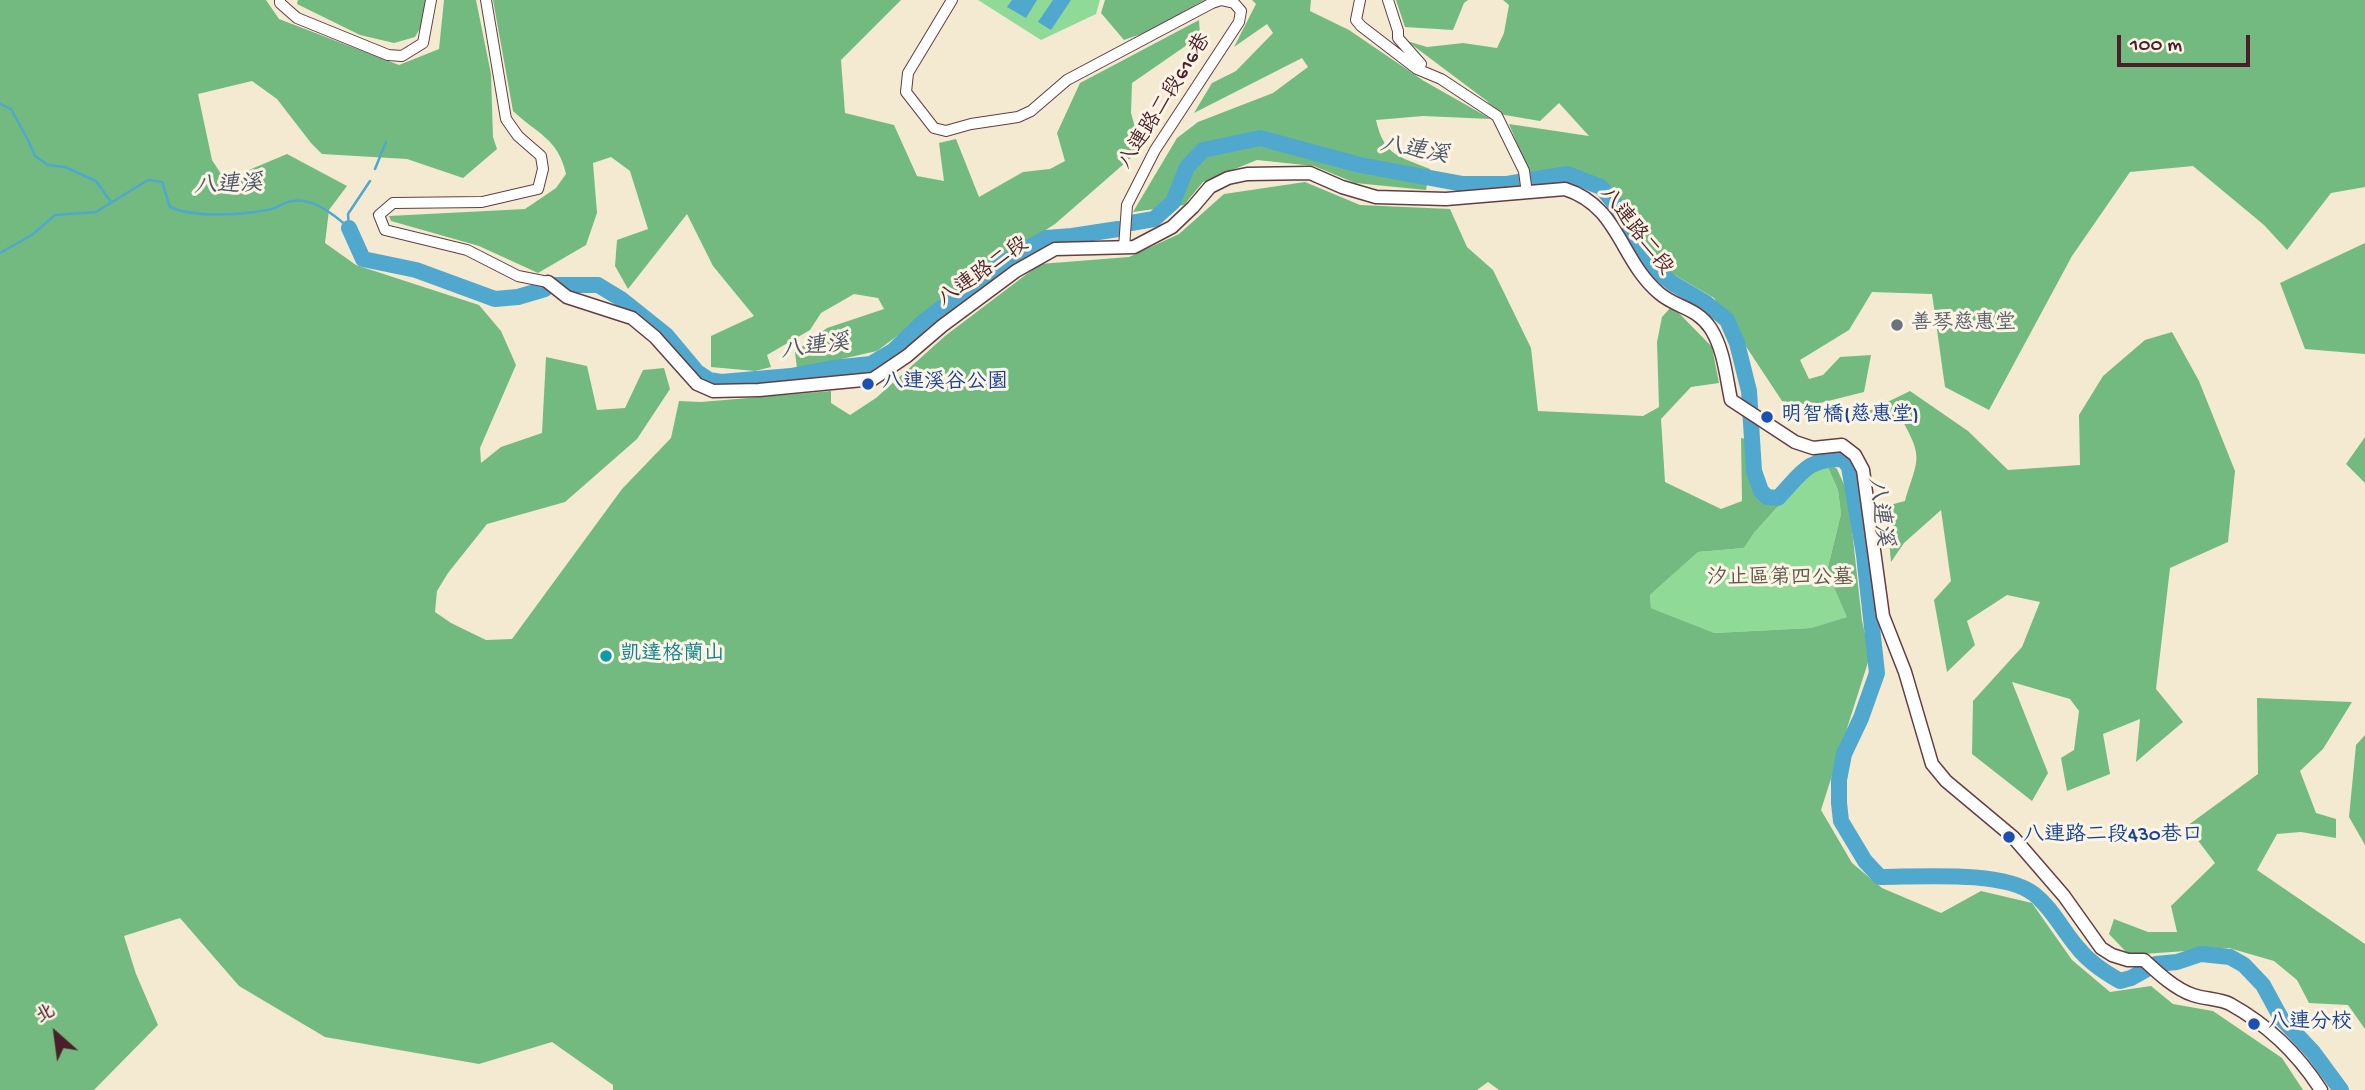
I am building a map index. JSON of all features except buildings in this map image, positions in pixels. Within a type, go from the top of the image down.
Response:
[{"type":"street","points":[[280,0],[297,18],[388,55],[402,56],[424,43],[431,0]]},
{"type":"street","name":"八連路二段","points":[[486,0],[506,119],[518,136],[541,156],[543,169],[538,189],[482,202],[393,203],[380,215],[385,230],[467,250],[518,276],[548,282],[567,296],[632,318],[655,337],[697,384],[712,391],[732,392],[873,379],[1016,271],[1055,249],[1134,247],[1172,227],[1210,187],[1228,178],[1247,174],[1310,173],[1342,187],[1376,197],[1446,199],[1527,190],[1565,189],[1583,194],[1595,204],[1631,260],[1660,294],[1689,308],[1710,327],[1720,346],[1731,400],[1795,442],[1813,448],[1842,445],[1855,455],[1863,470],[1883,615],[1905,672],[1933,764],[1946,781],[2013,837],[2064,896],[2101,948],[2128,960],[2144,960],[2162,976],[2190,994],[2227,1003],[2255,1020],[2280,1040],[2306,1067],[2321,1090]]},
{"type":"street","name":"八連路二段616巷","points":[[952,0],[908,74],[906,92],[934,128],[946,131],[1024,114],[1067,80],[1212,3],[1222,0],[1234,3],[1241,11],[1239,22],[1155,150],[1127,205],[1124,248]]},
{"type":"street","points":[[1360,0],[1356,20],[1361,26],[1417,69],[1437,78]]},
{"type":"street","points":[[1388,0],[1398,38],[1410,55],[1437,78],[1497,116],[1524,171],[1527,190]]},
{"type":"green space","points":[[0,0],[266,0],[279,19],[399,65],[439,49],[444,0],[476,0],[491,74],[493,137],[497,149],[463,178],[407,159],[322,154],[277,99],[252,81],[198,94],[212,160],[225,180],[287,154],[347,186],[329,210],[325,243],[356,265],[479,305],[501,331],[516,365],[480,448],[481,463],[501,447],[542,433],[546,357],[587,366],[597,410],[625,408],[643,370],[664,368],[670,389],[637,439],[565,502],[487,524],[437,591],[435,612],[451,623],[486,640],[512,639],[622,489],[671,438],[679,401],[701,402],[831,391],[831,403],[850,415],[876,398],[945,336],[1040,264],[1129,257],[1179,234],[1224,194],[1305,182],[1360,205],[1450,209],[1467,247],[1493,270],[1531,348],[1538,411],[1643,416],[1659,407],[1657,342],[1662,317],[1672,306],[1712,347],[1719,383],[1691,387],[1661,419],[1665,482],[1721,509],[1742,501],[1741,438],[1746,439],[1755,494],[1764,503],[1782,494],[1810,463],[1824,460],[1837,469],[1848,493],[1862,621],[1870,656],[1821,810],[1852,863],[1882,888],[1941,913],[1981,891],[2032,903],[2072,960],[2110,992],[2151,986],[2173,1004],[2213,1011],[2282,1058],[2303,1090],[1499,1090],[1488,1082],[1477,1090],[613,1090],[613,1085],[552,1042],[479,1064],[325,1037],[239,986],[180,918],[124,936],[136,974],[158,1025],[94,1090],[0,1090]],"holes":[[[1815,465],[1827,465],[1838,490],[1841,514],[1827,571],[1847,617],[1811,628],[1714,633],[1651,608],[1650,595],[1698,552],[1744,548],[1754,533]]]},
{"type":"green space","points":[[298,0],[425,0],[426,18],[415,37],[394,43],[360,35],[297,4]]},
{"type":"green space","points":[[493,0],[901,0],[841,60],[845,113],[894,125],[917,176],[944,181],[939,143],[956,139],[979,197],[1023,172],[1050,169],[1065,161],[1057,133],[1080,83],[1199,20],[1200,36],[1132,83],[1131,113],[1141,149],[1055,224],[996,262],[877,351],[797,369],[795,352],[827,328],[884,309],[878,298],[854,294],[821,313],[810,330],[767,355],[771,367],[755,371],[711,367],[711,336],[754,316],[713,266],[687,214],[628,289],[615,266],[617,240],[648,229],[630,171],[611,157],[593,163],[597,213],[586,245],[538,273],[479,246],[391,221],[389,216],[525,209],[556,188],[566,174],[552,144],[513,111]]},
{"type":"green space","points":[[978,0],[1100,0],[1096,14],[1041,40]]},
{"type":"green space","points":[[1105,0],[1204,0],[1150,31],[1124,40],[1101,13]]},
{"type":"green space","points":[[1252,0],[1311,0],[1310,11],[1349,30],[1424,81],[1491,119],[1423,116],[1376,120],[1388,148],[1401,157],[1430,169],[1426,190],[1355,183],[1314,166],[1257,160],[1203,182],[1184,205],[1133,212],[1177,138],[1198,122],[1273,93],[1308,67],[1302,58],[1194,113],[1212,83],[1236,71],[1273,33],[1267,24],[1234,47],[1256,4]]},
{"type":"green space","points":[[1396,0],[1468,0],[1464,3],[1453,30],[1405,27]]},
{"type":"green space","points":[[1503,0],[2365,0],[2365,187],[2331,193],[2287,250],[2264,225],[2193,166],[2130,172],[2072,256],[1989,410],[1945,387],[1932,294],[1872,292],[1849,330],[1800,360],[1809,379],[1823,375],[1840,357],[1871,355],[1864,392],[1812,405],[1782,401],[1714,298],[1666,270],[1615,197],[1570,167],[1529,173],[1509,124],[1589,136],[1559,103],[1540,121],[1499,114],[1487,101],[1407,41],[1427,47],[1463,43],[1497,48],[1504,33],[1509,5]]},
{"type":"green space","points":[[2365,243],[2365,354],[2305,349],[2280,283]]},
{"type":"green space","points":[[2172,332],[2199,381],[2235,471],[2228,542],[2170,568],[2156,689],[2183,722],[2136,762],[2140,719],[2103,734],[2110,774],[2067,791],[2061,758],[2074,750],[2079,711],[2070,699],[2012,682],[2048,773],[2032,801],[1972,754],[1973,701],[2022,647],[2040,602],[2007,595],[1967,621],[1975,645],[1947,672],[1934,600],[1951,581],[1941,510],[1904,543],[1891,562],[1886,506],[1905,501],[1916,467],[1916,451],[1901,418],[1865,413],[1910,391],[1968,431],[2008,470],[2080,465],[2079,415],[2103,376],[2145,340]]},
{"type":"green space","points":[[2365,437],[2365,483],[2346,464]]},
{"type":"green space","name":"汐止區第四公墓","points":[[1815,465],[1827,465],[1838,490],[1841,514],[1827,571],[1848,617],[1811,628],[1713,633],[1651,608],[1650,595],[1698,552],[1744,548],[1754,533]]},
{"type":"green space","points":[[2257,698],[2352,702],[2323,749],[2300,771],[2316,813],[2336,819],[2336,838],[2301,832],[2277,834],[2257,870],[2365,944],[2365,1029],[2348,1005],[2309,1003],[2297,980],[2274,961],[2229,948],[2129,955],[2109,934],[2114,919],[2148,932],[2177,932],[2171,906],[2215,863],[2187,826],[2258,774]]},
{"type":"green space","points":[[2365,735],[2365,845],[2349,817],[2356,745]]},
{"type":"water","points":[[1012,0],[1037,0],[1026,18],[1007,7]]},
{"type":"water","points":[[1053,0],[1071,0],[1051,30],[1038,22]]},
{"type":"waterway","points":[[0,104],[11,109],[35,156],[48,165],[65,167],[96,181],[111,202]]},
{"type":"waterway","name":"八連溪","points":[[1131,223],[1154,219],[1173,202],[1187,167],[1203,150],[1260,138],[1360,165],[1463,184],[1507,184],[1567,174],[1601,187],[1618,208],[1652,267],[1727,320],[1737,343],[1749,391],[1754,471],[1761,491],[1767,497],[1778,498],[1799,475],[1821,461],[1843,459],[1849,467],[1864,555],[1877,673],[1861,718],[1844,754],[1839,780],[1839,803],[1841,821],[1865,861],[1880,877],[1960,876],[2020,886],[2034,894],[2046,906],[2087,958],[2120,981],[2156,964],[2177,962],[2201,954],[2230,957],[2244,965],[2263,985],[2281,1018],[2313,1052],[2341,1090]]},
{"type":"waterway","points":[[375,169],[386,142]]},
{"type":"waterway","name":"八連溪","points":[[0,253],[32,235],[55,215],[96,212],[148,180],[162,182],[170,207],[192,213],[244,213],[300,201],[323,208],[349,228]]},
{"type":"waterway","points":[[349,228],[348,214],[370,181]]},
{"type":"waterway","name":"八連溪","points":[[349,228],[363,259],[416,270],[495,299],[518,297],[545,289]]},
{"type":"waterway","name":"八連溪","points":[[555,285],[598,285],[621,299],[666,335],[697,372],[709,380],[721,382],[791,376],[871,364],[893,351],[923,322],[998,266],[1046,238],[1118,229]]},
{"type":"place","name":"善琴慈惠堂","points":[[1897,325]]},
{"type":"place","name":"八連溪谷公園","points":[[868,384]]},
{"type":"place","name":"明智橋(慈惠堂)","points":[[1767,417]]},
{"type":"place","name":"凱達格蘭山","points":[[606,656]]},
{"type":"place","name":"八連路二段430巷口","points":[[2009,837]]},
{"type":"place","name":"八連分校","points":[[2254,1024]]}]
